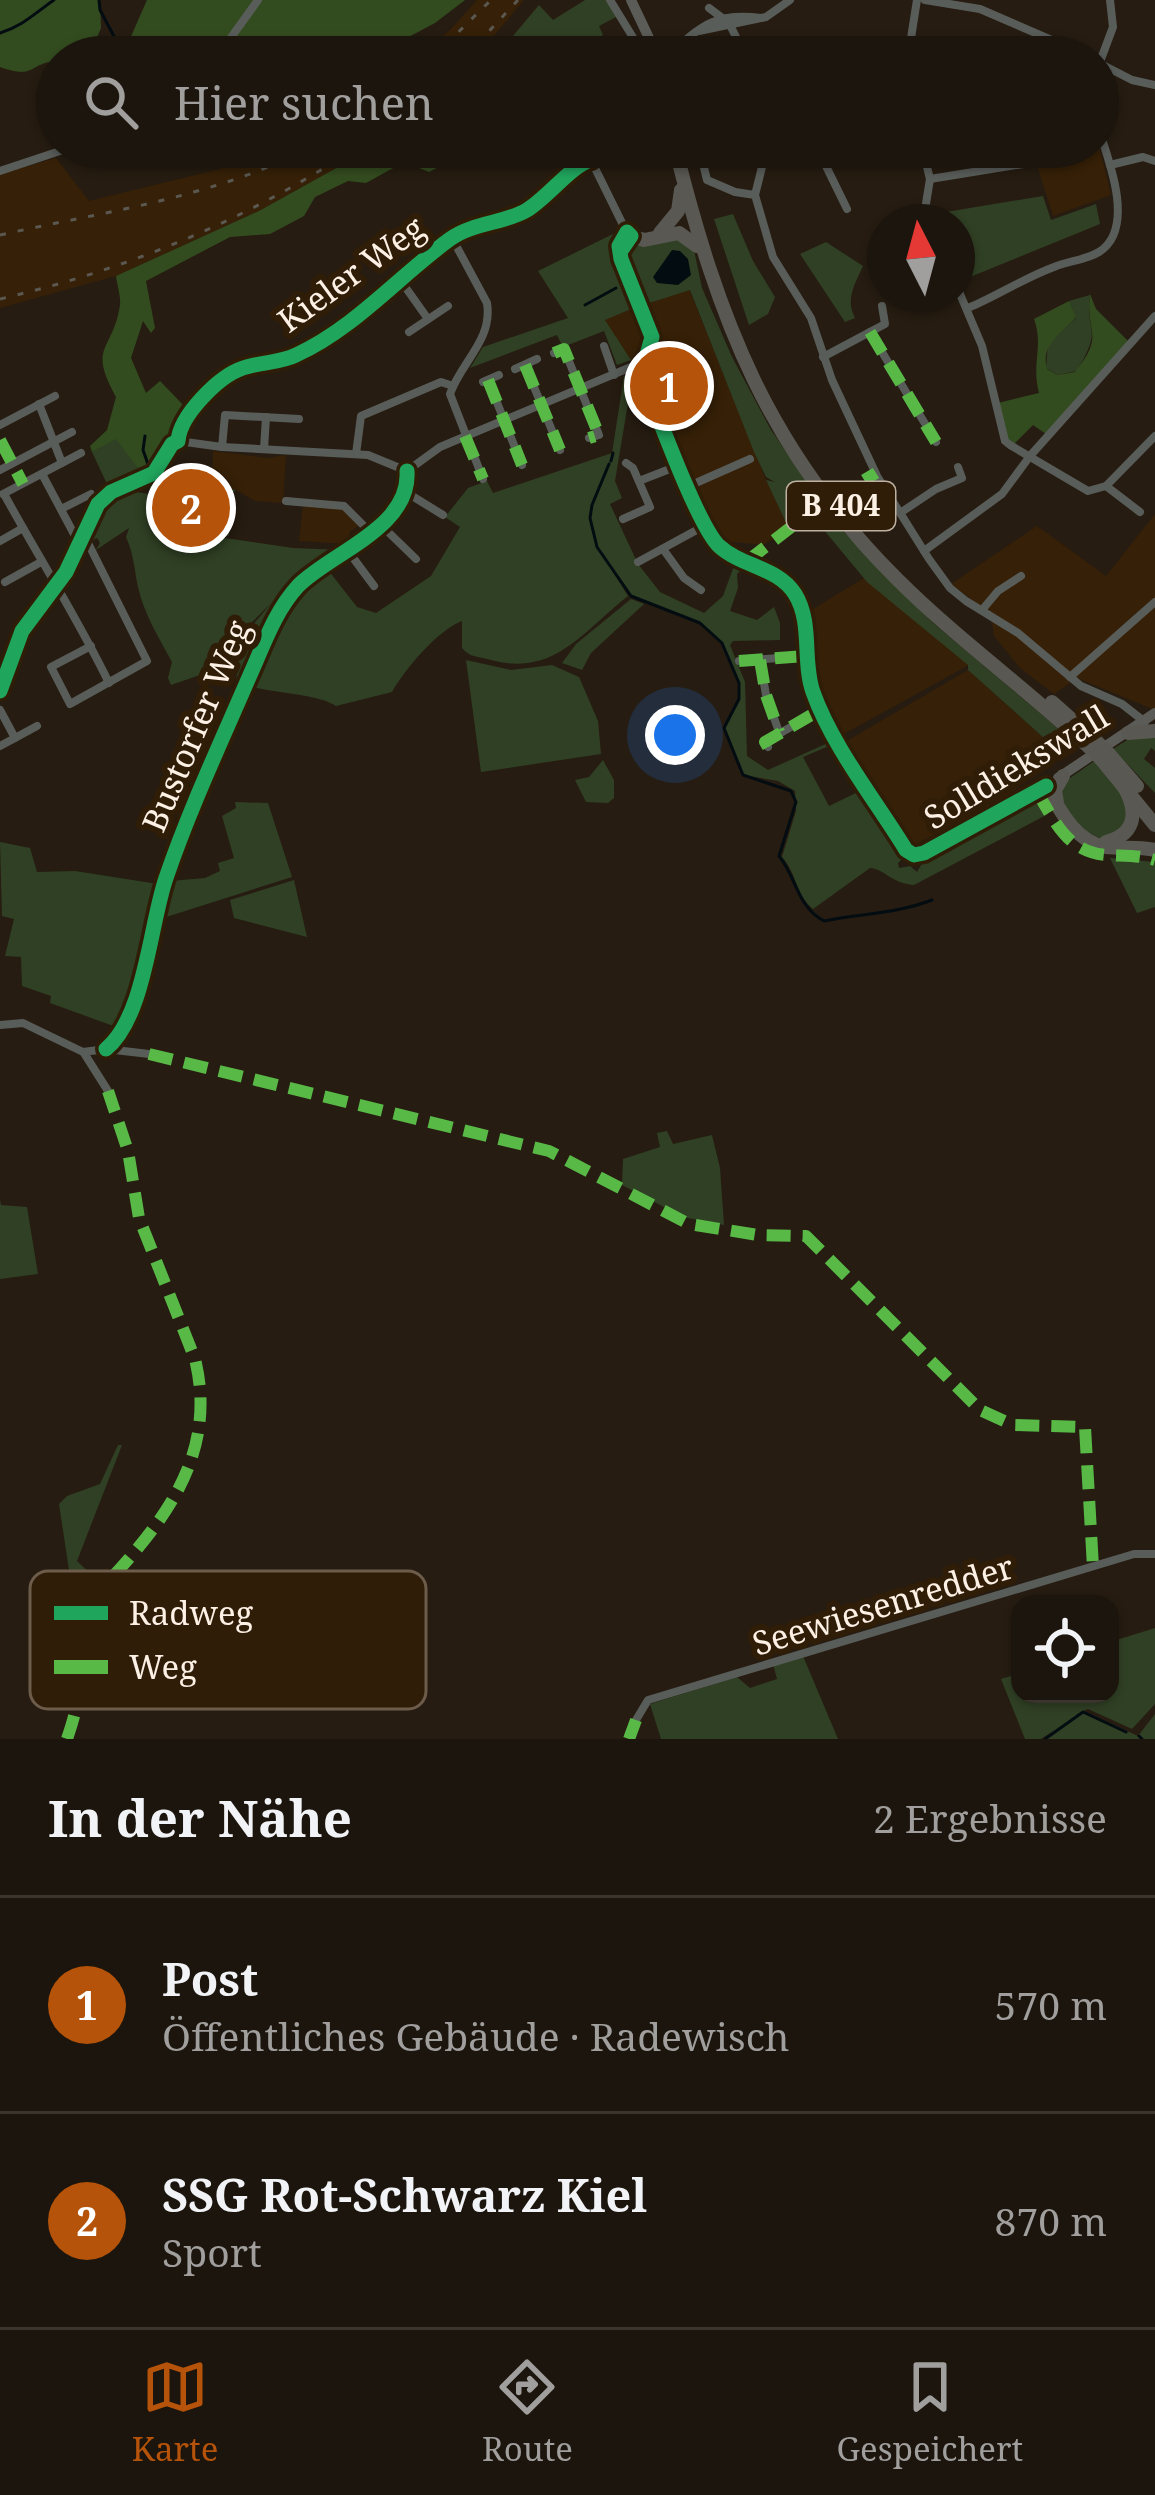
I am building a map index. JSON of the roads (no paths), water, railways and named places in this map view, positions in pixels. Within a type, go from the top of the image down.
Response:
[{"type":"highway","name":"B 404","points":[[681,168],[722,311],[750,376],[819,490],[900,582],[1093,745]]},
{"type":"highway","name":"B 404","points":[[685,168],[737,329],[766,391],[812,467],[869,539],[910,581],[1093,745],[1155,809]]},
{"type":"highway","points":[[658,236],[678,211],[681,173]]},
{"type":"highway","points":[[629,234],[644,240],[673,232],[686,235],[703,255]]},
{"type":"highway","points":[[1128,734],[1152,724]]},
{"type":"highway","name":"B 404","points":[[1105,757],[1155,824]]},
{"type":"highway","points":[[1057,803],[1055,790],[1063,776]]},
{"type":"highway","points":[[1089,841],[1113,841],[1130,828],[1134,810],[1121,782]]},
{"type":"highway","points":[[1046,786],[1071,826],[1089,841],[1104,847],[1155,850]]},
{"type":"highway","points":[[1138,788],[1154,796]]},
{"type":"main road","points":[[632,0],[648,36]]},
{"type":"main road","name":"Solldiekswall","points":[[1046,786],[1128,734]]},
{"type":"street","points":[[232,36],[258,0]]},
{"type":"street","points":[[610,0],[640,36]]},
{"type":"street","points":[[689,36],[722,20],[776,13],[790,0]]},
{"type":"street","points":[[913,36],[921,0],[982,5],[1044,36]]},
{"type":"street","points":[[1110,0],[1112,36]]},
{"type":"street","points":[[705,4],[734,36]]},
{"type":"street","points":[[1119,74],[1155,85]]},
{"type":"street","points":[[1119,163],[1143,157],[1155,161]]},
{"type":"street","points":[[0,171],[36,159]]},
{"type":"street","name":"Kieler Weg","points":[[0,691],[22,631],[57,586],[105,496],[154,473],[178,441],[179,430],[191,413],[236,370],[295,356],[401,281],[452,238],[469,227],[524,212],[575,168]]},
{"type":"street","points":[[594,168],[629,234],[620,252],[652,337],[643,369],[704,526],[724,550],[778,577],[794,592],[804,618],[805,656],[820,710],[779,732],[765,742],[768,747]]},
{"type":"street","points":[[704,168],[707,180],[755,195]]},
{"type":"street","points":[[762,168],[755,195],[773,257],[811,319],[855,431],[900,513],[950,588],[1018,632],[1090,692],[1152,724]]},
{"type":"street","points":[[827,168],[847,209]]},
{"type":"street","points":[[926,204],[927,168]]},
{"type":"street","points":[[930,179],[998,168]]},
{"type":"street","points":[[975,305],[1108,244],[1118,211],[1111,168]]},
{"type":"street","points":[[452,238],[489,314],[482,339],[453,386],[451,402],[483,479]]},
{"type":"street","points":[[401,281],[428,319]]},
{"type":"street","points":[[409,332],[448,306]]},
{"type":"street","points":[[823,357],[885,324],[883,312]]},
{"type":"street","points":[[969,312],[1005,441],[1082,489],[1106,486],[1155,436]]},
{"type":"street","points":[[924,550],[1002,494],[1155,316]]},
{"type":"street","points":[[870,332],[936,442]]},
{"type":"street","points":[[604,346],[614,375]]},
{"type":"street","points":[[559,351],[598,435],[589,439]]},
{"type":"street","points":[[538,359],[520,367],[542,404],[560,450]]},
{"type":"street","points":[[178,441],[356,454],[407,471],[465,436],[626,370],[643,369]]},
{"type":"street","points":[[499,375],[485,381],[522,465]]},
{"type":"street","points":[[356,454],[361,416],[441,382],[453,386]]},
{"type":"street","points":[[0,424],[55,396]]},
{"type":"street","points":[[38,404],[62,464]]},
{"type":"street","points":[[222,447],[225,415],[298,419]]},
{"type":"street","points":[[263,449],[266,417]]},
{"type":"street","points":[[0,470],[72,432]]},
{"type":"street","points":[[81,453],[2,495],[109,683]]},
{"type":"street","points":[[688,487],[750,459]]},
{"type":"street","points":[[623,519],[652,506],[632,465],[626,463]]},
{"type":"street","points":[[639,481],[680,465]]},
{"type":"street","points":[[900,513],[962,478],[958,467]]},
{"type":"street","name":"Bustorfer Weg","points":[[106,1048],[123,1027],[152,946],[165,881],[274,619],[299,585],[382,526],[404,491],[407,471]]},
{"type":"street","points":[[42,474],[74,535],[88,542],[147,661],[70,704],[51,667],[91,646]]},
{"type":"street","points":[[1106,486],[1140,512]]},
{"type":"street","points":[[404,491],[443,515]]},
{"type":"street","points":[[61,509],[92,494]]},
{"type":"street","points":[[286,501],[344,506],[372,534]]},
{"type":"street","points":[[382,526],[416,559]]},
{"type":"street","points":[[638,562],[704,526]]},
{"type":"street","points":[[0,541],[23,528]]},
{"type":"street","points":[[663,549],[684,578],[701,590]]},
{"type":"street","points":[[348,551],[374,586]]},
{"type":"street","points":[[4,582],[41,562]]},
{"type":"street","points":[[982,610],[998,591],[1022,576]]},
{"type":"street","points":[[1070,677],[1155,602]]},
{"type":"street","points":[[739,661],[805,656]]},
{"type":"street","points":[[760,660],[779,732]]},
{"type":"street","points":[[0,710],[15,738]]},
{"type":"street","name":"Solldiekswall","points":[[820,710],[906,850],[914,855],[1046,786]]},
{"type":"street","points":[[0,746],[37,726]]},
{"type":"street","points":[[0,1024],[22,1023],[83,1052],[108,1091]]},
{"type":"street","points":[[83,1052],[106,1048],[149,1054]]},
{"type":"street","name":"Seewiesenredder","points":[[636,1720],[648,1700],[1134,1554],[1155,1554]]},
{"type":"waterway","points":[[0,33],[54,0]]},
{"type":"waterway","points":[[99,0],[114,36]]},
{"type":"waterway","points":[[585,305],[616,288]]},
{"type":"waterway","points":[[145,436],[143,450],[149,467]]},
{"type":"waterway","points":[[611,461],[613,453]]},
{"type":"waterway","points":[[609,464],[590,518],[597,547],[631,596],[700,623],[722,643],[739,683],[739,699],[724,728],[743,775],[791,791],[796,802],[779,856],[808,908],[824,921],[932,900]]},
{"type":"waterway","points":[[1045,1739],[1083,1712],[1126,1732]]},
{"type":"waterway","points":[[1139,1736],[1142,1739]]},
{"type":"railway","points":[[454,36],[491,0]]},
{"type":"railway","points":[[485,36],[518,0]]},
{"type":"railway","points":[[0,235],[198,191],[264,168]]},
{"type":"railway","points":[[0,299],[95,273],[186,239],[323,168]]},
{"type":"place","name":"Post","points":[[669,386]]},
{"type":"place","name":"SSG Rot-Schwarz Kiel","points":[[191,508]]}]
